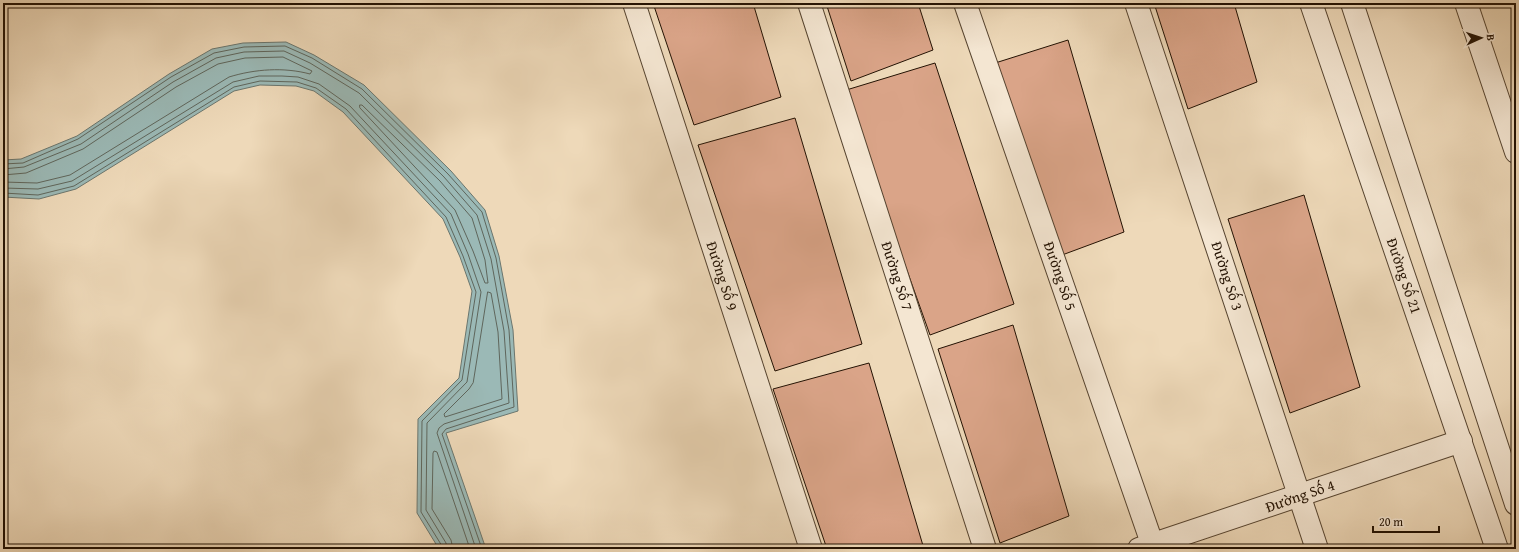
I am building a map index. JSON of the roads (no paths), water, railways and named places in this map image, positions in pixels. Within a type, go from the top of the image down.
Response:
[{"type":"street","name":"Đường Số 9","points":[[634,3],[811,549]]},
{"type":"street","name":"Đường Số 7","points":[[809,3],[985,549]]},
{"type":"street","name":"Đường Số 5","points":[[966,3],[1148,548]]},
{"type":"street","name":"Đường Số 3","points":[[1136,3],[1299,496],[1318,549]]},
{"type":"street","name":"Đường Số 21","points":[[1311,3],[1497,549]]},
{"type":"street","points":[[1352,3],[1516,504]]},
{"type":"street","points":[[1466,3],[1516,152]]},
{"type":"street","name":"Đường Số 4","points":[[1148,548],[1461,441]]},
{"type":"water","points":[[286,42],[314,55],[364,85],[451,171],[485,210],[499,256],[513,330],[518,411],[446,433],[486,549],[439,549],[417,513],[418,419],[459,378],[472,291],[460,257],[443,219],[343,112],[314,91],[296,86],[260,85],[234,91],[76,189],[39,199],[3,197],[3,160],[21,159],[77,136],[169,74],[212,49],[243,43]]}]
